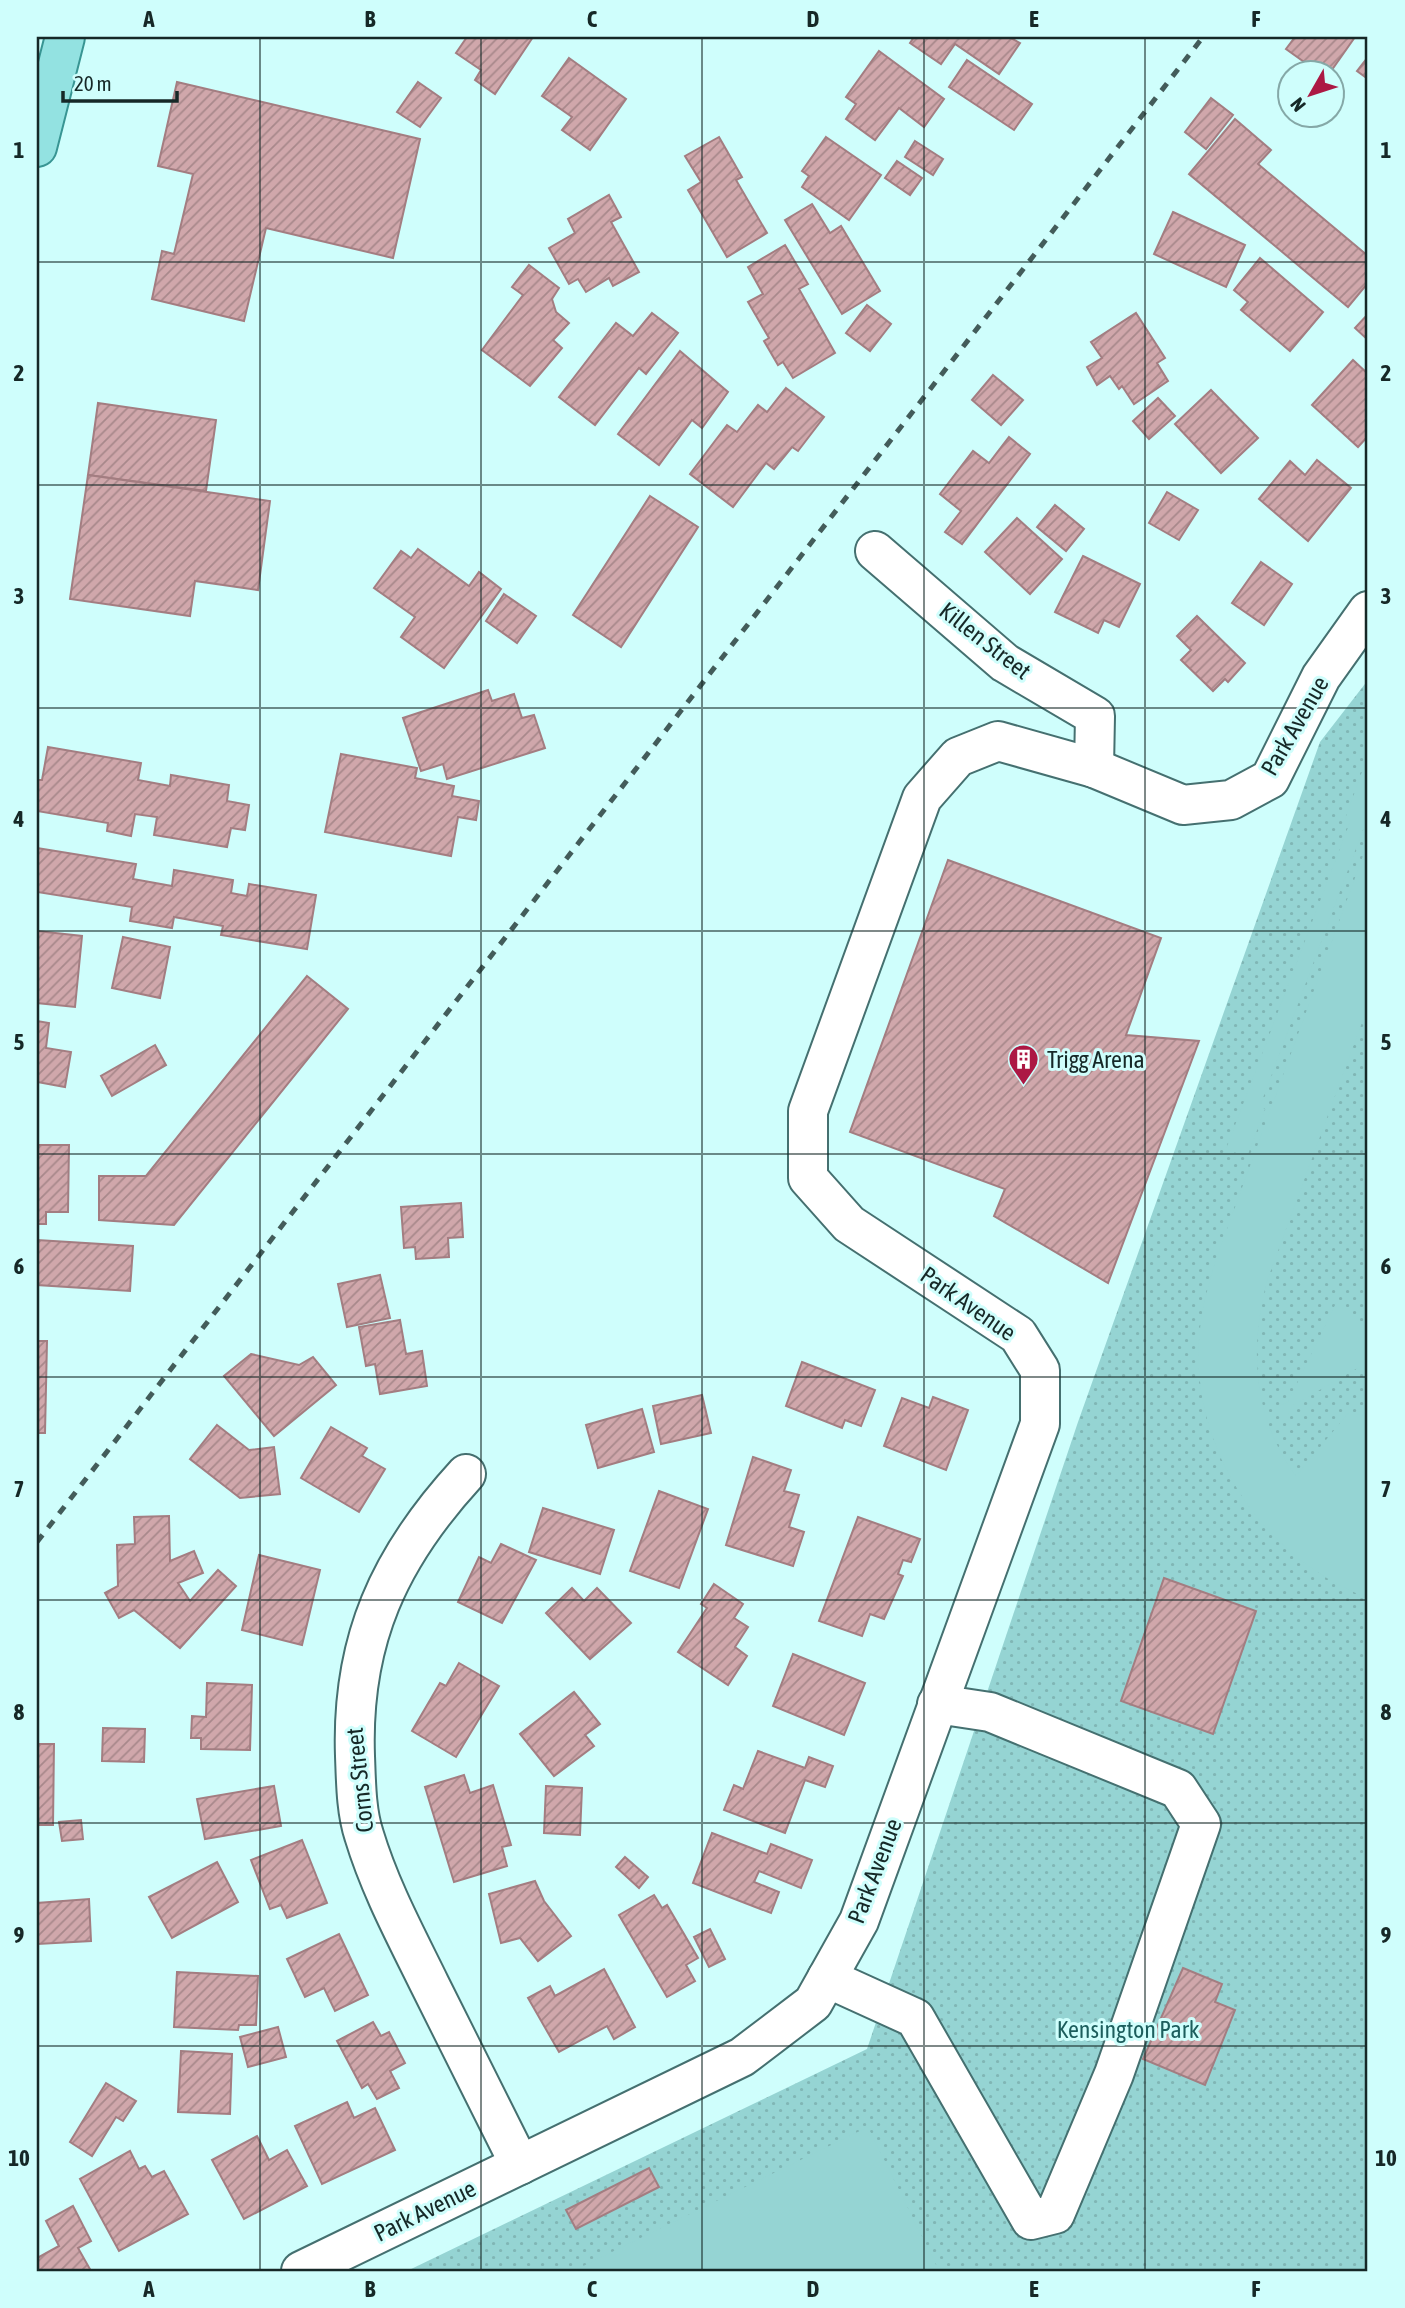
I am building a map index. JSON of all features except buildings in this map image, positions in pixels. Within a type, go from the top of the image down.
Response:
[{"type":"main road","points":[[37,147],[65,37]]},
{"type":"street","name":"Killen Street","points":[[875,551],[1005,663],[1095,716],[1094,768]]},
{"type":"street","name":"Park Avenue","points":[[301,2271],[742,2057],[813,2003],[859,1921],[1040,1423],[1040,1370],[1018,1335],[849,1224],[808,1178],[808,1111],[922,798],[958,757],[998,741],[1094,768],[1184,804],[1231,800],[1270,779],[1321,677],[1368,611]]},
{"type":"street","name":"Corns Street","points":[[466,1474],[432,1511],[402,1555],[380,1604],[359,1672],[353,1713],[355,1778],[363,1833],[385,1895],[520,2165]]},
{"type":"street","points":[[827,1978],[915,2018],[1031,2220],[1055,2214],[1114,2074],[1201,1824],[1178,1789],[990,1712],[937,1704]]},
{"type":"green space","name":"Kensington Park","points":[[1368,680],[1368,2271],[407,2271],[867,2049],[1078,1422],[1320,742]]},
{"type":"green space","points":[[1363,769],[1368,771],[1368,827],[1364,827],[1260,1106],[1265,1109],[1247,1157],[1226,1149],[1350,822],[1345,819]]},
{"type":"green space","points":[[1368,842],[1368,1006],[1267,1281],[1261,1307],[1257,1357],[1263,1407],[1282,1454],[1296,1476],[1350,1411],[1368,1418],[1368,1598],[1330,1580],[1295,1555],[1264,1526],[1239,1492],[1219,1454],[1206,1414],[1199,1372],[1201,1320],[1215,1262]]},
{"type":"green space","points":[[1336,1303],[1368,1333],[1368,1362],[1292,1406],[1288,1415],[1282,1415],[1279,1406],[1288,1402]]},
{"type":"green space","points":[[868,2127],[939,2271],[573,2271]]},
{"type":"railway","points":[[37,1542],[1203,37]]},
{"type":"place","name":"Trigg Arena","points":[[1024,1087]]}]
